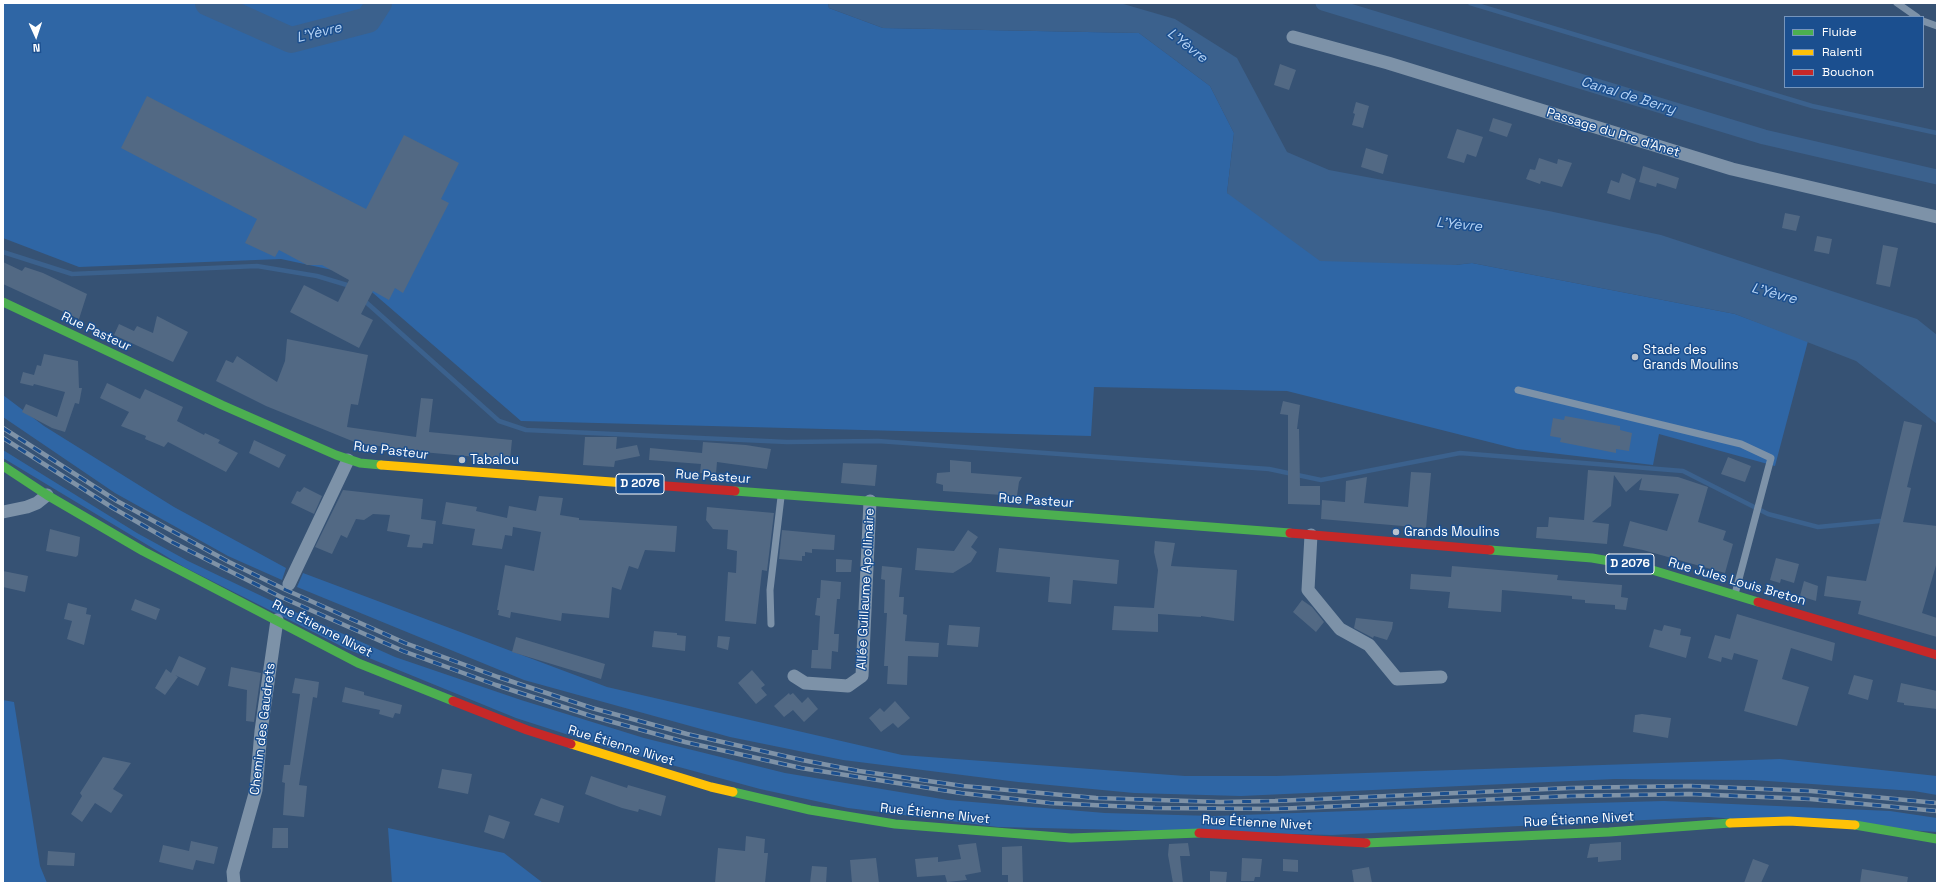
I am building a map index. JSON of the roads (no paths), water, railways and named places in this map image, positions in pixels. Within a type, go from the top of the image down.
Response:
[{"type":"street","name":"Passage du Pre d’Anet","points":[[1293,36],[1388,63],[1732,169],[1937,217]]},
{"type":"street","name":"Rue Pasteur","points":[[3,302],[222,405],[348,460],[373,465],[1311,535]]},
{"type":"street","points":[[290,584],[348,460]]},
{"type":"street","name":"Rue Étienne Nivet","points":[[3,466],[47,495],[143,552],[358,663],[527,730],[711,787],[810,810],[896,824],[1072,838],[1190,832],[1366,843],[1609,832],[1723,823],[1796,821],[1873,827],[1937,839]]},
{"type":"street","points":[[3,512],[27,507],[37,503],[47,495]]},
{"type":"street","name":"Allée Guillaume Apollinaire","points":[[794,676],[805,683],[848,686],[862,676],[870,501]]},
{"type":"street","points":[[1311,535],[1308,590],[1340,629],[1369,645],[1397,679],[1441,677]]},
{"type":"street","name":"Rue Jules Louis Breton","points":[[1311,535],[1599,559],[1639,566],[1937,655]]},
{"type":"street","name":"Chemin des Gaudrets","points":[[234,883],[233,872],[256,790],[261,731],[277,620]]},
{"type":"lane","points":[[1897,3],[1916,16]]},
{"type":"lane","points":[[1924,21],[1937,26]]},
{"type":"lane","points":[[1518,390],[1741,444],[1771,458],[1735,594]]},
{"type":"lane","points":[[771,624],[770,590],[781,495]]},
{"type":"water","points":[[828,3],[1120,3],[1175,19],[1237,58],[1287,152],[1329,170],[1549,211],[1661,235],[1917,319],[1937,335],[1937,424],[1856,361],[1735,314],[1472,263],[1455,265],[1320,261],[1227,193],[1234,133],[1210,86],[1139,33],[883,28],[829,8]]},
{"type":"waterway","name":"L'Yèvre","points":[[208,3],[291,40],[368,20],[379,3]]},
{"type":"waterway","name":"Canal de Berry","points":[[1323,3],[1764,137],[1937,177]]},
{"type":"waterway","points":[[1470,3],[1812,106],[1937,133]]},
{"type":"waterway","points":[[3,252],[72,274],[257,266],[317,276],[347,285]]},
{"type":"waterway","points":[[367,303],[499,421],[526,430],[787,442],[878,441],[1269,469],[1321,480],[1460,453],[1683,471],[1768,514],[1818,527],[1880,521]]},
{"type":"railway","points":[[3,428],[117,501],[229,562],[286,590],[405,643],[498,677],[592,708],[687,734],[802,760],[859,771],[963,786],[1096,798],[1220,802],[1275,801],[1570,788],[1690,786],[1811,791],[1937,803]]},
{"type":"railway","points":[[3,438],[113,508],[172,542],[281,597],[403,651],[496,685],[591,716],[685,742],[801,768],[961,793],[1050,803],[1155,808],[1275,809],[1571,796],[1690,794],[1810,799],[1937,811]]},
{"type":"place","name":"Stade des Grands Moulins","points":[[1635,357]]},
{"type":"place","name":"Tabalou","points":[[462,460]]},
{"type":"place","name":"Grands Moulins","points":[[1396,532]]}]
